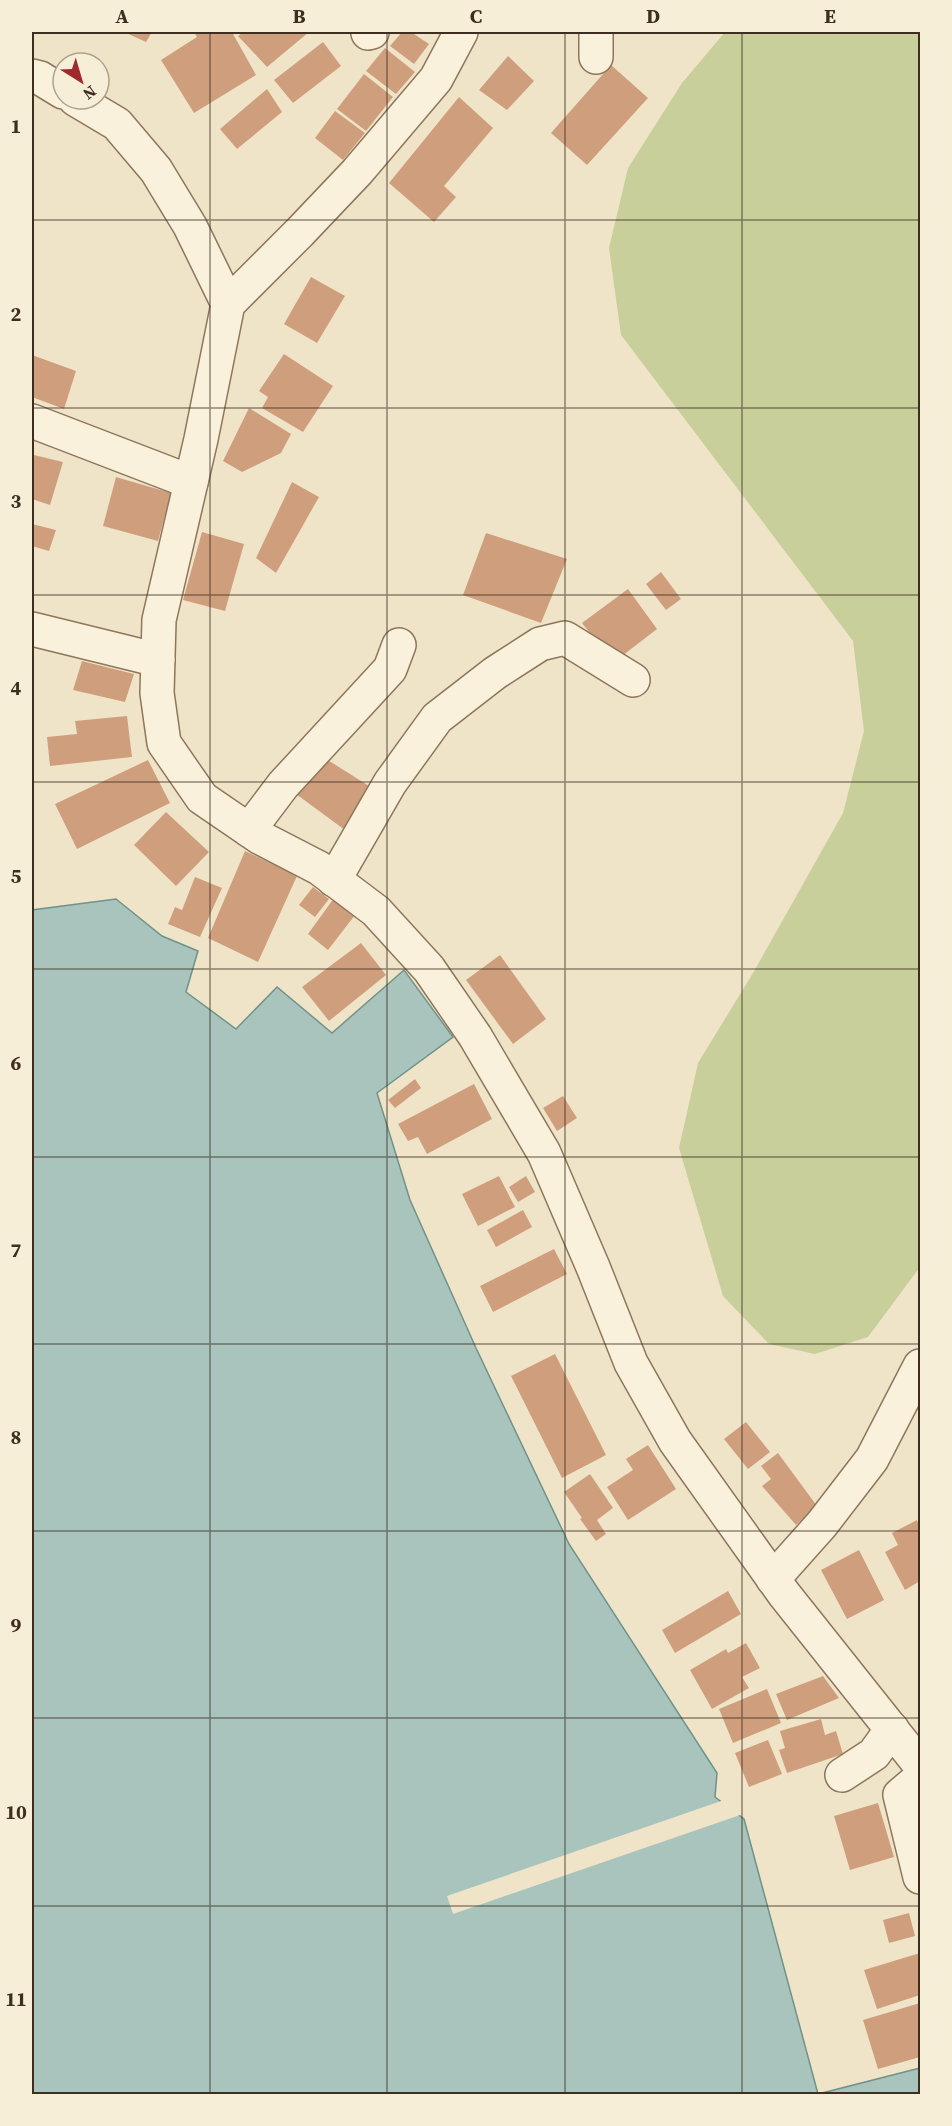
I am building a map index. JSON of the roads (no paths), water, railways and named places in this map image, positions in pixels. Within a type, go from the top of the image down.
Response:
[{"type":"street","points":[[461,32],[436,79],[357,172],[228,304],[191,482],[159,620],[157,693],[164,743],[202,798],[249,830],[319,868],[376,911],[429,969],[475,1036],[544,1153],[593,1266],[631,1363],[675,1441],[773,1578],[921,1765]]},
{"type":"street","points":[[32,76],[51,85]]},
{"type":"street","points":[[95,111],[117,124],[156,170],[190,226],[228,304]]},
{"type":"street","points":[[32,421],[191,482]]},
{"type":"street","points":[[32,629],[158,660]]},
{"type":"street","points":[[334,880],[390,783],[437,718],[495,673],[540,644],[565,638],[633,680]]},
{"type":"street","points":[[249,830],[283,785],[390,669],[399,645]]},
{"type":"street","points":[[773,1578],[822,1524],[872,1459],[921,1365]]},
{"type":"street","points":[[842,1775],[874,1754],[892,1729]]},
{"type":"street","points":[[921,1778],[900,1795],[921,1877]]},
{"type":"water","points":[[116,899],[162,936],[198,951],[186,992],[236,1029],[277,987],[332,1033],[404,970],[453,1037],[377,1093],[410,1200],[476,1348],[569,1544],[717,1773],[715,1797],[744,1819],[818,2094],[32,2094],[32,910]]},
{"type":"water","points":[[920,2068],[920,2094],[818,2094]]}]
